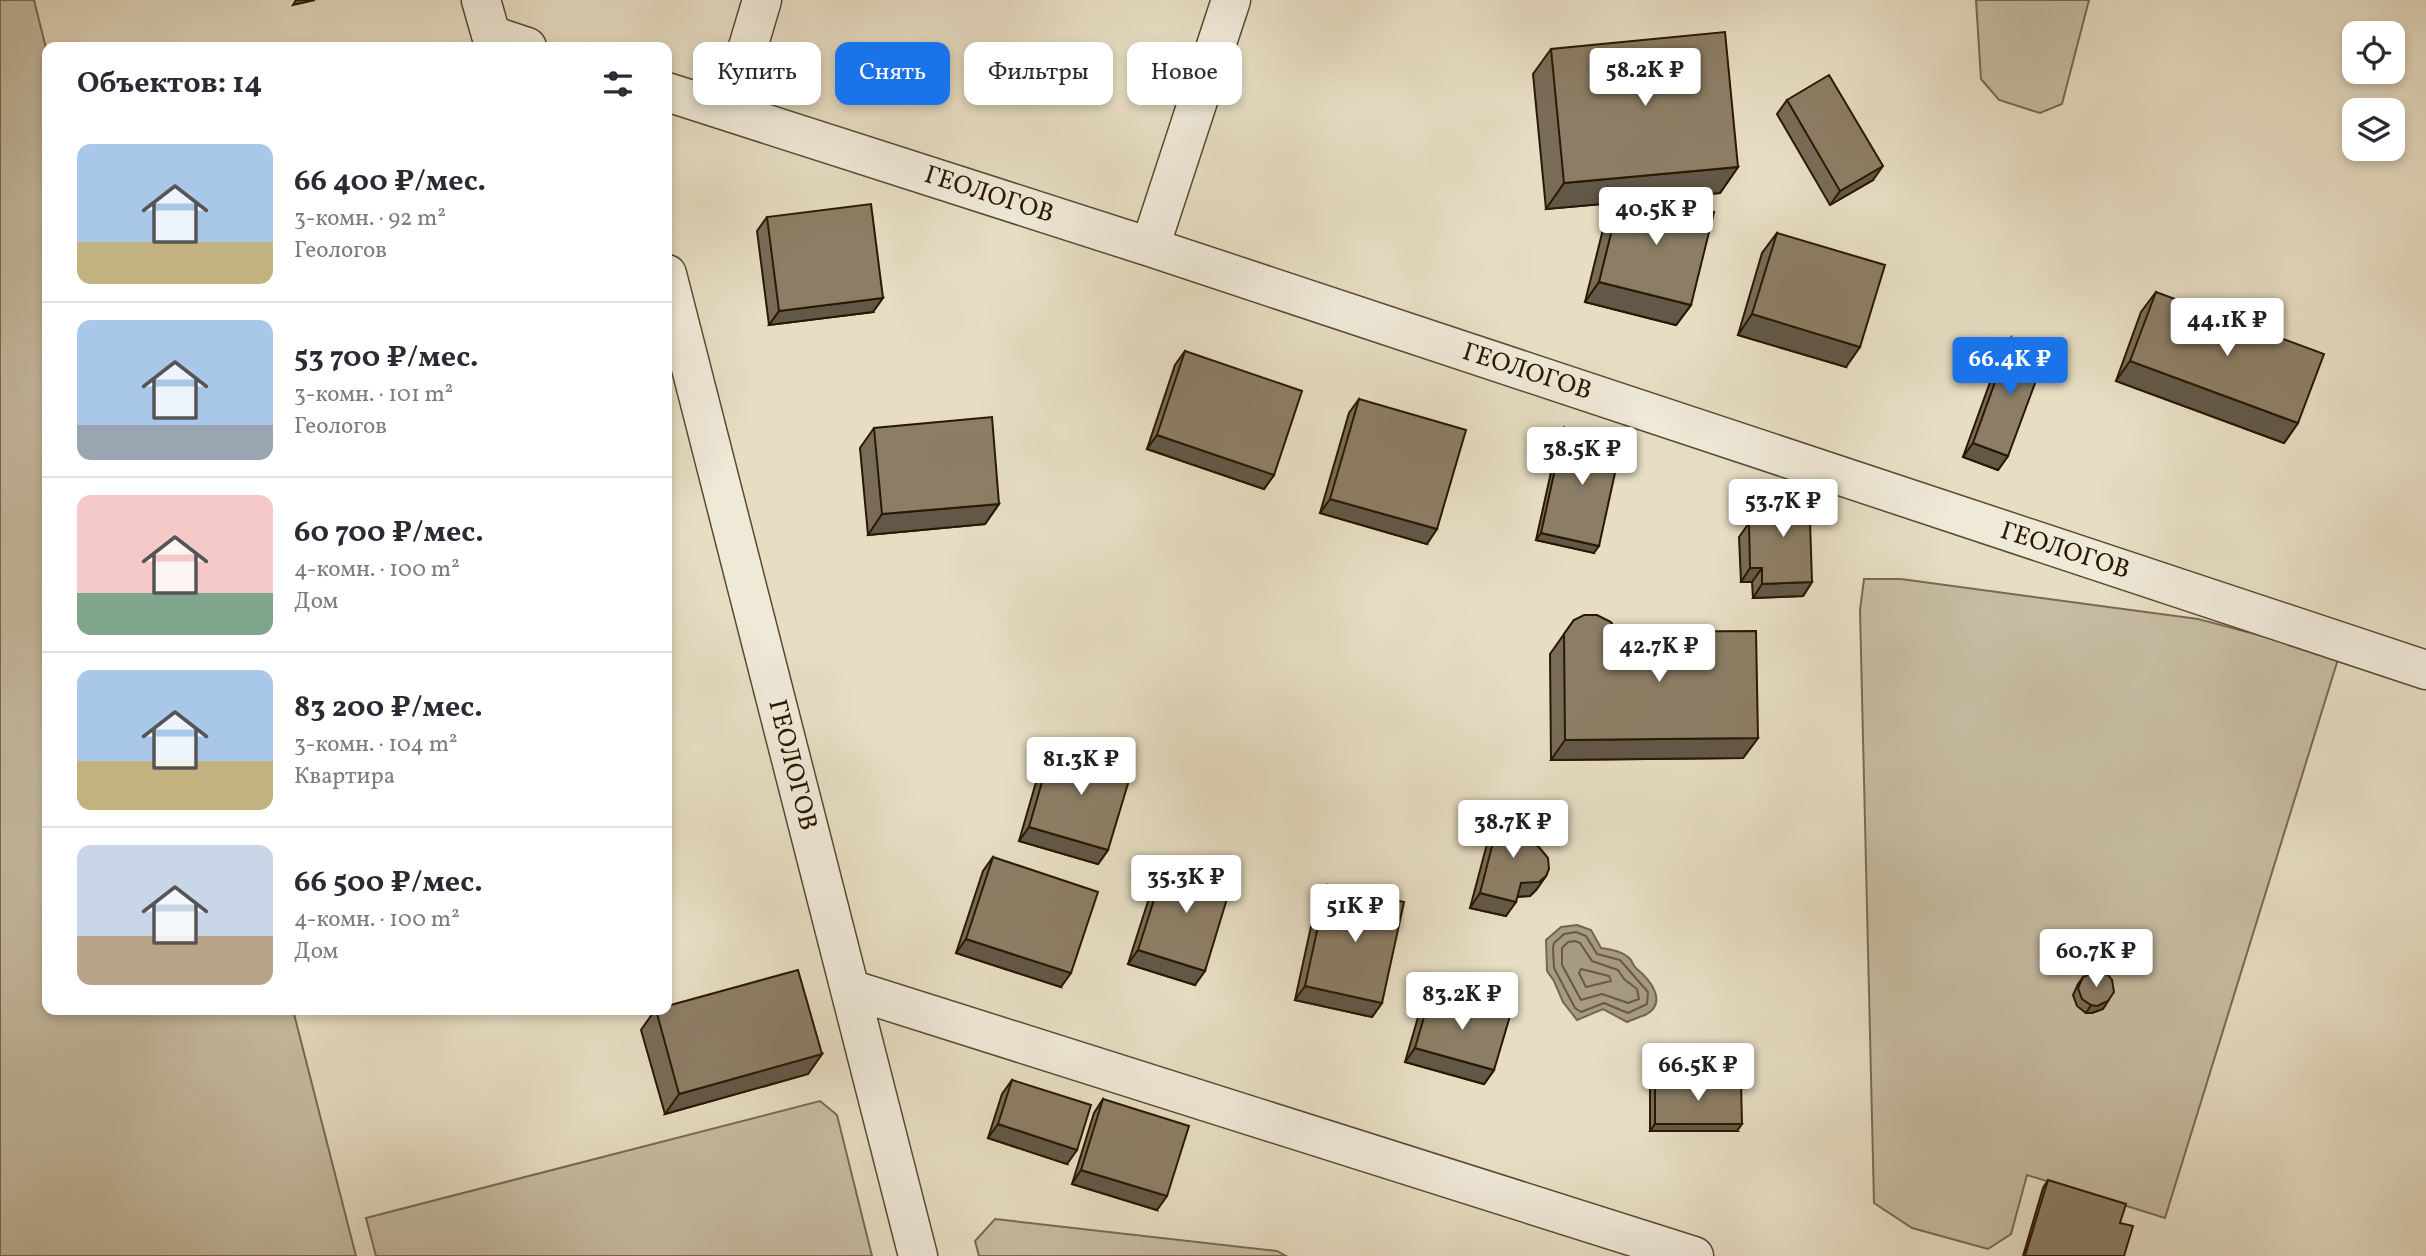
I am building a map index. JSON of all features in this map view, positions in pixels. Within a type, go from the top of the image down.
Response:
[{"type":"street","points":[[481,0],[491,36],[511,42]]},
{"type":"street","points":[[729,111],[762,0]]},
{"type":"street","points":[[1150,247],[1231,0]]},
{"type":"street","name":"ГЕОЛОГОВ","points":[[672,94],[1150,247],[2426,670]]},
{"type":"street","name":"ГЕОЛОГОВ","points":[[672,294],[918,1256]]},
{"type":"street","points":[[850,989],[1694,1256]]},
{"type":"shaded area","points":[[0,0],[34,0],[44,42],[42,42],[42,1015],[294,1015],[356,1256],[0,1256]]},
{"type":"shaded area","points":[[1976,0],[2089,0],[2062,104],[2040,113],[1999,100],[1981,79]]},
{"type":"shaded area","points":[[1864,579],[1901,579],[2198,619],[2339,656],[2165,1218],[2027,1175],[2011,1234],[1988,1249],[1912,1228],[1874,1203],[1860,610]]},
{"type":"shaded area","points":[[820,1101],[837,1115],[872,1256],[376,1256],[366,1218]]},
{"type":"shaded area","points":[[995,1219],[1277,1251],[1286,1256],[979,1256],[975,1241]]},
{"type":"water","points":[[1577,925],[1591,930],[1601,948],[1617,951],[1631,960],[1654,990],[1656,1003],[1653,1009],[1627,1022],[1603,1009],[1577,1020],[1563,1002],[1547,971],[1546,940],[1561,927]]},
{"type":"building","points":[[1725,32],[1738,167],[1564,183],[1551,49]]},
{"type":"building","points":[[1829,75],[1883,166],[1840,191],[1787,100]]},
{"type":"building","points":[[1622,189],[1714,212],[1691,305],[1599,282]]},
{"type":"building","points":[[871,204],[883,298],[779,311],[767,217]]},
{"type":"building","points":[[1777,233],[1885,265],[1860,347],[1752,314]]},
{"type":"building","points":[[2156,292],[2324,354],[2298,423],[2130,361]]},
{"type":"building","points":[[2011,338],[2047,351],[2008,456],[1973,443]]},
{"type":"building","points":[[1185,351],[1302,391],[1274,475],[1157,435]]},
{"type":"building","points":[[1359,399],[1466,430],[1437,529],[1330,499]]},
{"type":"building","points":[[992,417],[999,504],[882,514],[874,428]]},
{"type":"building","points":[[1564,428],[1622,441],[1599,546],[1541,533]]},
{"type":"building","points":[[1809,491],[1812,582],[1762,584],[1762,568],[1750,568],[1749,523],[1762,523],[1761,493]]},
{"type":"building","points":[[1584,615],[1597,615],[1611,622],[1617,632],[1756,631],[1758,738],[1565,740],[1564,634],[1574,620]]},
{"type":"building","points":[[1053,744],[1133,767],[1108,850],[1029,827]]},
{"type":"building","points":[[1500,815],[1536,825],[1531,844],[1538,846],[1548,858],[1549,869],[1546,876],[1539,882],[1521,883],[1516,902],[1480,893]]},
{"type":"building","points":[[993,857],[1098,892],[1071,973],[966,939]]},
{"type":"building","points":[[1167,859],[1233,879],[1205,971],[1138,950]]},
{"type":"building","points":[[1327,885],[1404,902],[1382,1003],[1305,986]]},
{"type":"building","points":[[798,970],[822,1054],[679,1094],[657,1015],[672,1015],[672,1005]]},
{"type":"building","points":[[2098,971],[2112,980],[2114,992],[2108,1001],[2097,1006],[2082,999],[2078,988],[2083,977]]},
{"type":"building","points":[[1431,993],[1510,1016],[1494,1070],[1415,1048]]},
{"type":"building","points":[[1012,1080],[1091,1105],[1077,1150],[998,1124]]},
{"type":"building","points":[[1655,1082],[1741,1083],[1742,1124],[1655,1124]]},
{"type":"building","points":[[1103,1099],[1189,1126],[1167,1196],[1081,1170]]},
{"type":"building","points":[[2048,1180],[2126,1204],[2120,1223],[2133,1226],[2124,1256],[2025,1256]]}]
